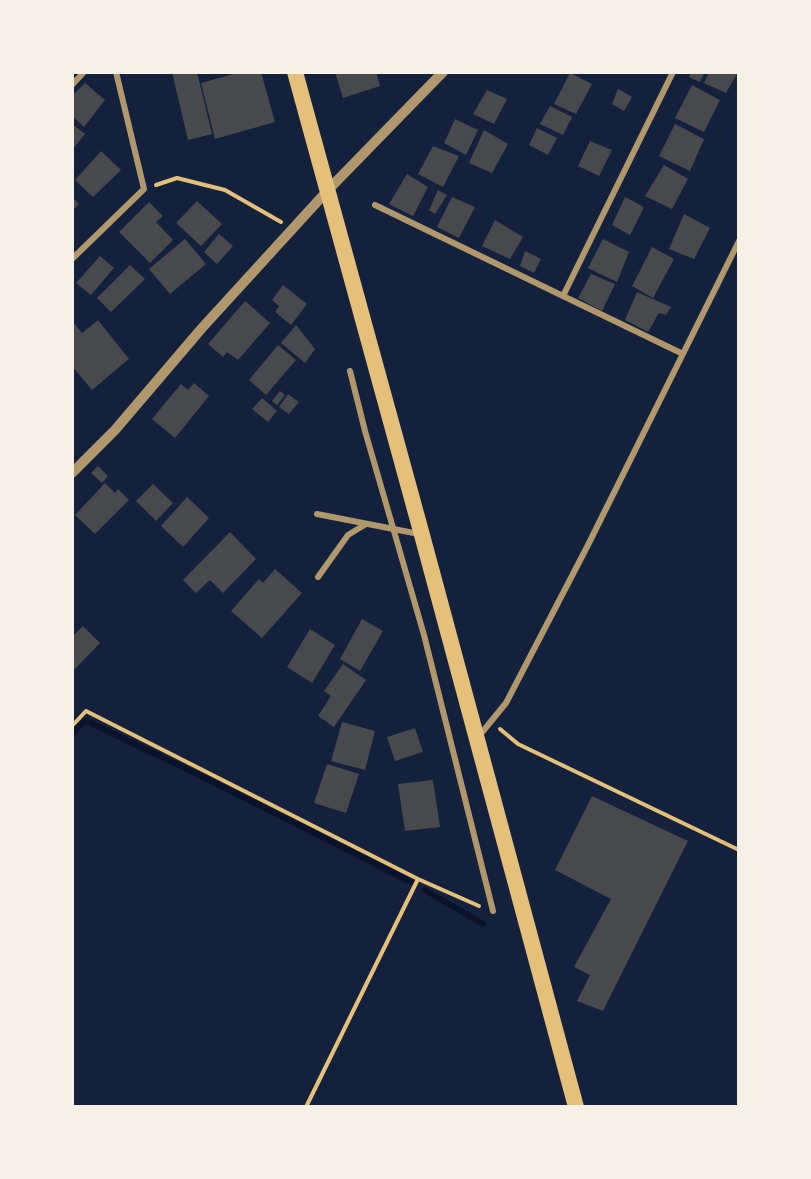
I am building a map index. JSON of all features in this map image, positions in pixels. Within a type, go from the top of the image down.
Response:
[{"type":"highway","points":[[295,72],[576,1107]]},
{"type":"street","points":[[72,85],[84,72]]},
{"type":"street","points":[[72,259],[144,189],[116,72]]},
{"type":"street","points":[[72,473],[115,430],[202,328],[328,190],[443,72]]},
{"type":"street","points":[[563,296],[673,72]]},
{"type":"street","points":[[375,205],[683,354]]},
{"type":"street","points":[[477,739],[506,703],[739,241]]},
{"type":"street","points":[[350,371],[392,529],[424,635],[493,911]]},
{"type":"street","points":[[317,514],[422,535]]},
{"type":"street","points":[[318,577],[348,535],[366,524]]},
{"type":"path","points":[[144,189],[177,178],[225,190],[283,223],[289,216]]},
{"type":"path","points":[[72,726],[86,711],[418,879],[493,911]]},
{"type":"path","points":[[492,722],[518,744],[739,850]]},
{"type":"path","points":[[306,1107],[418,879]]},
{"type":"building","points":[[172,72],[197,72],[212,134],[188,140]]},
{"type":"building","points":[[241,72],[261,72],[275,122],[215,139],[201,83]]},
{"type":"building","points":[[335,72],[376,72],[380,86],[343,98]]},
{"type":"building","points":[[691,72],[704,74],[700,82],[689,77]]},
{"type":"building","points":[[709,72],[738,72],[726,93],[704,83]]},
{"type":"building","points":[[570,73],[592,84],[576,114],[554,104]]},
{"type":"building","points":[[85,83],[105,100],[84,127],[72,116],[72,96]]},
{"type":"building","points":[[692,85],[720,100],[704,132],[675,118]]},
{"type":"building","points":[[618,89],[632,97],[624,111],[612,104]]},
{"type":"building","points":[[487,90],[507,99],[494,124],[473,114]]},
{"type":"building","points":[[550,106],[572,117],[563,135],[540,124]]},
{"type":"building","points":[[455,119],[478,130],[466,155],[444,143]]},
{"type":"building","points":[[72,124],[85,134],[72,150]]},
{"type":"building","points":[[675,124],[704,139],[690,171],[659,156]]},
{"type":"building","points":[[537,128],[557,138],[548,155],[529,145]]},
{"type":"building","points":[[484,130],[508,144],[492,173],[469,163]]},
{"type":"building","points":[[590,141],[612,150],[599,176],[578,166]]},
{"type":"building","points":[[433,146],[459,156],[443,187],[418,174]]},
{"type":"building","points":[[101,151],[121,170],[93,197],[75,180]]},
{"type":"building","points":[[664,165],[688,179],[672,209],[645,196]]},
{"type":"building","points":[[407,174],[428,187],[413,216],[389,204]]},
{"type":"building","points":[[438,190],[447,195],[435,214],[429,210]]},
{"type":"building","points":[[72,197],[79,204],[72,211]]},
{"type":"building","points":[[452,197],[475,207],[459,238],[437,227]]},
{"type":"building","points":[[625,197],[644,207],[630,235],[612,225]]},
{"type":"building","points":[[197,201],[222,224],[201,246],[176,223]]},
{"type":"building","points":[[149,202],[163,216],[156,222],[173,240],[150,263],[119,232]]},
{"type":"building","points":[[684,214],[710,228],[694,259],[669,249]]},
{"type":"building","points":[[495,220],[523,237],[510,259],[482,246]]},
{"type":"building","points":[[219,234],[233,246],[217,264],[204,252]]},
{"type":"building","points":[[185,239],[206,264],[170,294],[149,269]]},
{"type":"building","points":[[603,239],[629,252],[617,282],[588,268]]},
{"type":"building","points":[[652,247],[674,259],[653,298],[632,286]]},
{"type":"building","points":[[525,251],[541,259],[534,273],[520,266]]},
{"type":"building","points":[[100,256],[114,268],[91,295],[76,283]]},
{"type":"building","points":[[130,265],[145,279],[111,312],[97,298]]},
{"type":"building","points":[[591,274],[615,284],[602,311],[578,298]]},
{"type":"building","points":[[283,285],[307,304],[291,325],[275,312],[279,306],[272,300]]},
{"type":"building","points":[[637,292],[671,307],[666,315],[659,313],[648,332],[625,320]]},
{"type":"building","points":[[245,301],[270,323],[238,360],[227,352],[223,357],[208,344]]},
{"type":"building","points":[[98,320],[129,359],[92,390],[72,366],[72,321],[82,333]]},
{"type":"building","points":[[296,325],[315,349],[305,363],[281,343]]},
{"type":"building","points":[[278,345],[296,360],[266,395],[249,380]]},
{"type":"building","points":[[194,383],[209,396],[175,438],[152,419],[181,384],[188,390]]},
{"type":"building","points":[[280,391],[285,395],[277,405],[272,401]]},
{"type":"building","points":[[288,394],[299,402],[289,414],[279,407]]},
{"type":"building","points":[[262,398],[277,411],[268,422],[252,409]]},
{"type":"building","points":[[98,466],[108,476],[102,483],[91,473]]},
{"type":"building","points":[[105,483],[115,493],[118,489],[129,500],[95,534],[75,515]]},
{"type":"building","points":[[153,484],[173,503],[156,521],[136,501]]},
{"type":"building","points":[[187,497],[209,518],[183,547],[161,526]]},
{"type":"building","points":[[230,532],[256,559],[223,593],[210,580],[196,593],[183,580]]},
{"type":"building","points":[[275,569],[302,593],[262,638],[231,611],[259,579],[263,583]]},
{"type":"building","points":[[362,619],[383,631],[360,671],[340,659]]},
{"type":"building","points":[[83,626],[100,643],[72,672],[72,635]]},
{"type":"building","points":[[310,629],[335,645],[312,683],[287,667]]},
{"type":"building","points":[[343,664],[366,680],[334,727],[318,716],[331,696],[324,691]]},
{"type":"building","points":[[342,722],[375,731],[365,770],[331,761]]},
{"type":"building","points":[[415,728],[423,752],[395,761],[387,737]]},
{"type":"building","points":[[327,764],[359,774],[346,813],[314,803]]},
{"type":"building","points":[[433,780],[440,827],[405,831],[398,784]]},
{"type":"building","points":[[592,796],[688,841],[603,1011],[577,1001],[590,975],[574,967],[611,899],[555,870]]},
{"type":"waterway","points":[[72,734],[85,720],[411,882]]},
{"type":"waterway","points":[[425,890],[483,924]]}]
